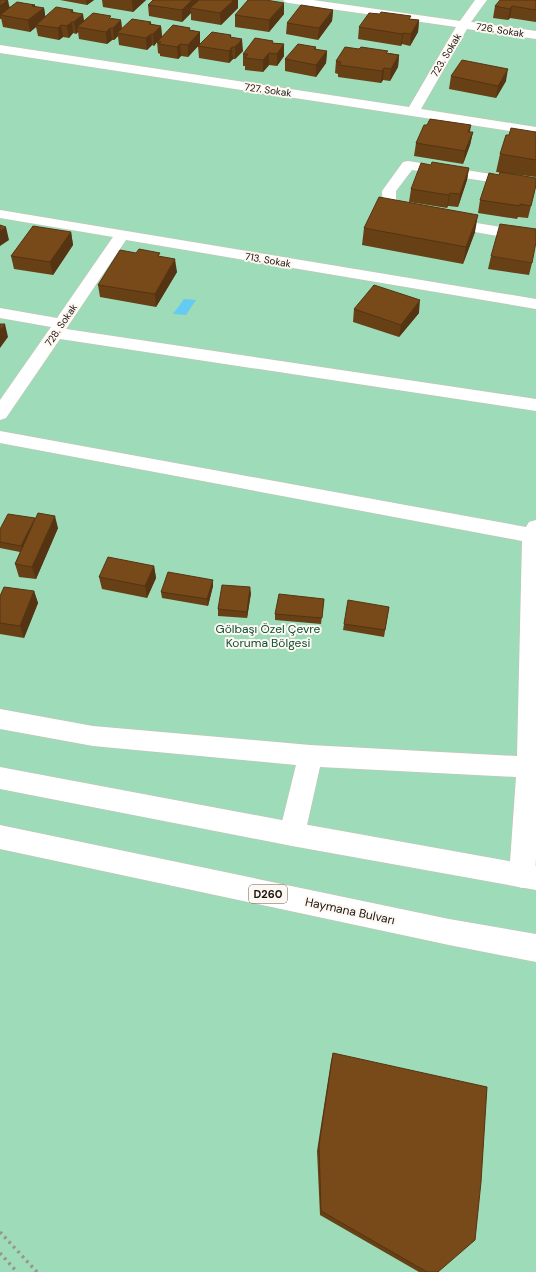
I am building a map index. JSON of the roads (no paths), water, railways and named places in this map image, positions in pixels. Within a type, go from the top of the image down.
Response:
[{"type":"main road","name":"726. Sokak","points":[[289,0],[536,35]]},
{"type":"main road","name":"723. Sokak","points":[[413,111],[464,24],[481,0]]},
{"type":"main road","name":"727. Sokak","points":[[0,49],[536,131]]},
{"type":"main road","points":[[525,236],[400,215],[395,210],[389,198],[389,191],[408,165],[536,185]]},
{"type":"main road","name":"713. Sokak","points":[[0,214],[536,304]]},
{"type":"main road","name":"728. Sokak","points":[[0,414],[122,235]]},
{"type":"main road","points":[[0,313],[59,329],[536,404]]},
{"type":"main road","points":[[0,437],[535,533],[529,767],[529,877],[292,834],[0,778]]},
{"type":"main road","points":[[0,719],[93,736],[310,756],[529,767]]},
{"type":"main road","points":[[292,834],[310,756]]},
{"type":"main road","name":"Haymana Bulvarı","points":[[0,837],[441,930],[536,948]]},
{"type":"water","points":[[184,299],[196,300],[186,315],[173,314]]},
{"type":"park label","name":"Gölbaşı Özel Çevre Koruma Bölgesi","points":[[268,636]]}]
